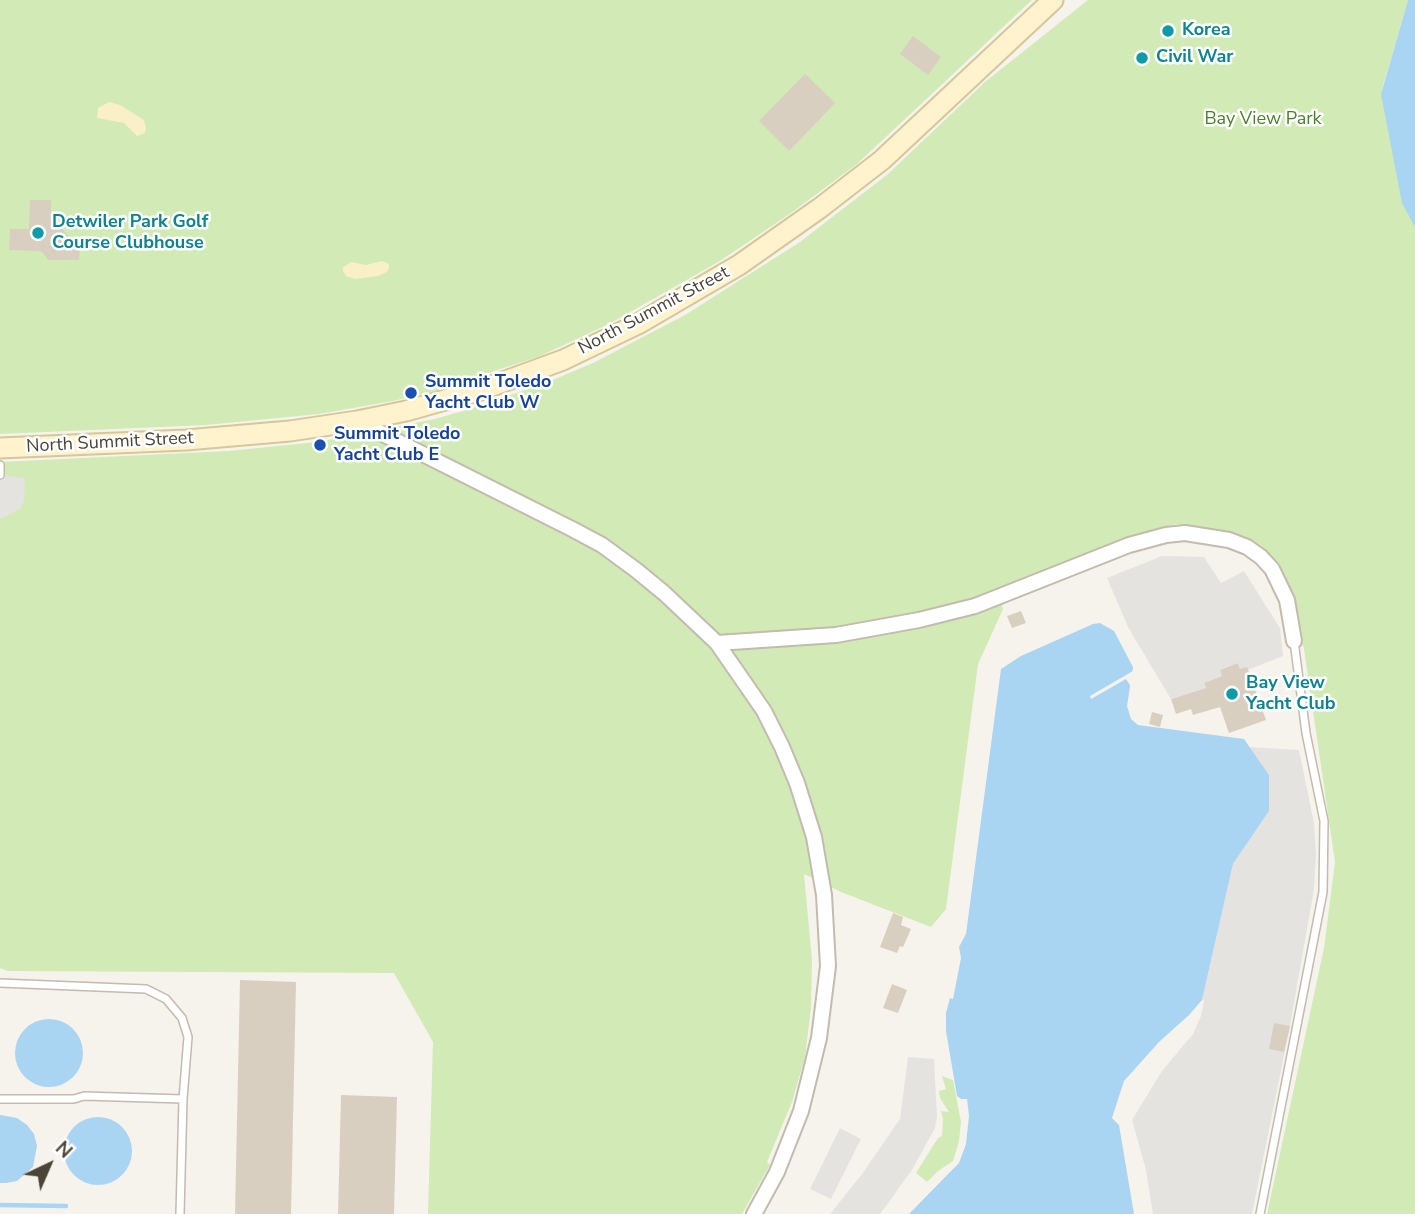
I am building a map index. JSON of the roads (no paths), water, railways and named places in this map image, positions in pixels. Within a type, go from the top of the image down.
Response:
[{"type":"main road","name":"North Summit Street","points":[[0,448],[186,440],[290,431],[357,421],[406,411],[481,390],[563,360],[638,324],[739,265],[820,208],[882,160],[1053,0]]},
{"type":"street","points":[[357,421],[602,545],[664,593],[717,643],[764,711],[797,783],[814,837],[827,930],[825,1002],[811,1077],[791,1140],[754,1214]]},
{"type":"street","points":[[717,643],[836,635],[919,620],[975,606],[1129,545],[1185,533],[1229,540],[1261,556],[1272,569],[1284,592],[1294,641]]},
{"type":"lane","points":[[0,465],[0,475]]},
{"type":"lane","points":[[1260,1214],[1323,892],[1324,821],[1306,733],[1294,641]]},
{"type":"lane","points":[[0,982],[146,989],[166,999],[182,1018],[188,1037],[183,1099],[180,1214]]},
{"type":"lane","points":[[0,1099],[74,1099],[84,1096],[183,1099]]},
{"type":"water","points":[[1408,0],[1415,0],[1415,227],[1402,203],[1381,94]]},
{"type":"water","points":[[1100,623],[1114,631],[1133,667],[1127,706],[1131,719],[1138,725],[1244,739],[1269,775],[1269,811],[1233,864],[1202,1000],[1124,1081],[1112,1118],[1119,1125],[1134,1214],[909,1214],[959,1163],[966,1144],[969,1116],[967,1099],[957,1096],[946,1031],[946,1013],[950,998],[953,999],[961,958],[959,947],[966,934],[1001,669],[1021,656]]},
{"type":"water","points":[[49,1019],[62,1022],[73,1029],[80,1040],[83,1053],[80,1066],[73,1077],[62,1084],[49,1087],[36,1084],[25,1077],[18,1066],[15,1053],[18,1040],[25,1029],[36,1022]]},
{"type":"water","points":[[0,1115],[17,1118],[27,1125],[34,1134],[37,1146],[33,1167],[17,1181],[6,1183],[0,1183]]},
{"type":"water","points":[[98,1117],[111,1120],[122,1127],[129,1138],[132,1151],[129,1164],[122,1175],[111,1182],[98,1185],[85,1182],[74,1175],[67,1164],[64,1151],[67,1138],[74,1127],[85,1120]]},
{"type":"waterway","points":[[0,1205],[66,1206]]},
{"type":"place","name":"Korea","points":[[1168,31]]},
{"type":"place","name":"Civil War","points":[[1142,58]]},
{"type":"place","name":"Detwiler Park Golf Course Clubhouse","points":[[38,233]]},
{"type":"place","name":"Summit Toledo Yacht Club W","points":[[411,393]]},
{"type":"place","name":"Summit Toledo Yacht Club E","points":[[320,445]]},
{"type":"place","name":"Bay View Yacht Club","points":[[1232,694]]},
{"type":"park label","name":"Bay View Park","points":[[1263,120]]}]
